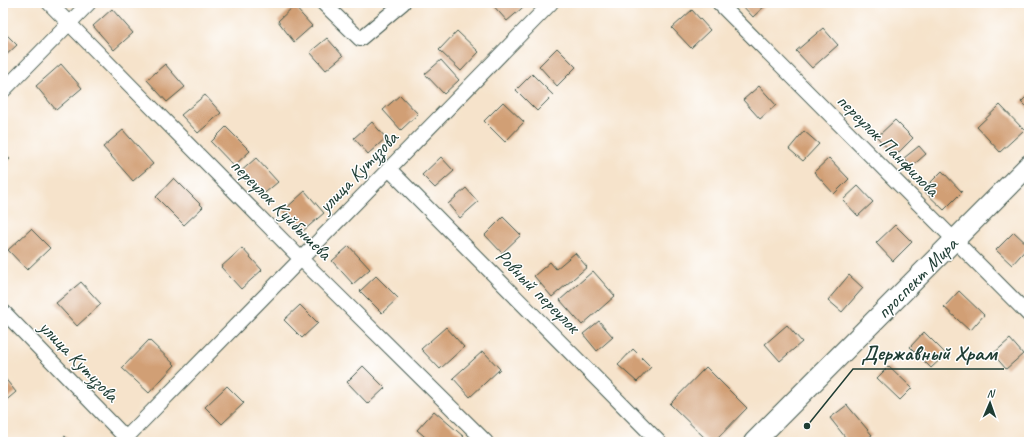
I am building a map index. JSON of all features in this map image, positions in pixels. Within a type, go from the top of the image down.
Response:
[{"type":"main road","name":"проспект Мира","points":[[754,442],[1029,165]]},
{"type":"street","name":"переулок Куйбышева","points":[[49,3],[301,259],[486,442]]},
{"type":"street","points":[[3,91],[89,3]]},
{"type":"street","points":[[324,3],[360,39],[403,3]]},
{"type":"street","name":"улица Кутузова","points":[[3,311],[124,440],[551,3]]},
{"type":"street","name":"переулок Панфилова","points":[[720,4],[1029,315]]},
{"type":"street","name":"Ровный переулок","points":[[389,169],[659,442]]},
{"type":"building","points":[[491,3],[528,3],[507,21]]},
{"type":"building","points":[[740,3],[768,3],[753,17]]},
{"type":"building","points":[[294,6],[312,26],[294,42],[278,21]]},
{"type":"building","points":[[112,9],[133,33],[114,50],[93,26]]},
{"type":"building","points":[[692,10],[710,30],[691,48],[672,28]]},
{"type":"building","points":[[823,28],[838,45],[812,68],[796,51]]},
{"type":"building","points":[[3,31],[17,45],[3,58]]},
{"type":"building","points":[[457,31],[479,52],[461,71],[439,50]]},
{"type":"building","points":[[327,38],[343,56],[326,70],[310,52]]},
{"type":"building","points":[[557,48],[576,67],[557,86],[539,66]]},
{"type":"building","points":[[441,60],[459,80],[444,94],[425,74]]},
{"type":"building","points":[[61,64],[82,88],[56,110],[36,86]]},
{"type":"building","points":[[165,64],[185,87],[167,102],[147,80]]},
{"type":"building","points":[[532,74],[553,95],[537,111],[516,90]]},
{"type":"building","points":[[759,86],[776,105],[760,119],[743,100]]},
{"type":"building","points":[[1029,94],[1029,110],[1021,102]]},
{"type":"building","points":[[205,95],[221,113],[198,133],[181,115]]},
{"type":"building","points":[[400,95],[418,114],[401,130],[383,110]]},
{"type":"building","points":[[503,102],[524,122],[505,142],[484,121]]},
{"type":"building","points":[[1000,105],[1024,130],[1000,152],[977,127]]},
{"type":"building","points":[[895,120],[913,138],[895,156],[877,137]]},
{"type":"building","points":[[372,122],[386,138],[368,154],[354,138]]},
{"type":"building","points":[[226,127],[250,151],[234,166],[211,142]]},
{"type":"building","points":[[123,130],[153,164],[133,181],[103,147]]},
{"type":"building","points":[[804,131],[819,144],[803,161],[789,149]]},
{"type":"building","points":[[919,146],[926,154],[911,167],[904,158]]},
{"type":"building","points":[[3,153],[10,159],[3,166]]},
{"type":"building","points":[[441,157],[454,171],[435,188],[422,175]]},
{"type":"building","points":[[256,158],[278,182],[260,197],[239,173]]},
{"type":"building","points":[[829,158],[849,179],[834,194],[814,172]]},
{"type":"building","points":[[942,171],[962,192],[944,210],[923,190]]},
{"type":"building","points":[[174,178],[203,207],[184,225],[156,197]]},
{"type":"building","points":[[858,186],[873,202],[858,216],[843,200]]},
{"type":"building","points":[[466,188],[478,202],[460,218],[448,204]]},
{"type":"building","points":[[305,191],[324,213],[302,232],[283,211]]},
{"type":"building","points":[[503,217],[521,235],[502,253],[485,235]]},
{"type":"building","points":[[895,225],[912,242],[893,261],[876,243]]},
{"type":"building","points":[[31,229],[50,248],[27,270],[8,250]]},
{"type":"building","points":[[1014,232],[1029,246],[1012,265],[996,250]]},
{"type":"building","points":[[349,246],[370,269],[353,284],[332,261]]},
{"type":"building","points":[[242,248],[262,270],[241,289],[221,267]]},
{"type":"building","points":[[575,253],[587,267],[552,297],[534,276],[550,262],[556,269]]},
{"type":"building","points":[[593,271],[615,296],[582,325],[560,300]]},
{"type":"building","points":[[849,275],[863,288],[842,312],[828,300]]},
{"type":"building","points":[[376,276],[398,298],[382,313],[360,291]]},
{"type":"building","points":[[81,282],[101,304],[77,326],[56,303]]},
{"type":"building","points":[[959,291],[984,315],[970,331],[944,307]]},
{"type":"building","points":[[300,305],[318,323],[302,338],[284,320]]},
{"type":"building","points":[[599,321],[613,337],[597,351],[583,334]]},
{"type":"building","points":[[787,325],[802,342],[780,361],[765,344]]},
{"type":"building","points":[[446,327],[464,347],[440,369],[421,349]]},
{"type":"building","points":[[924,332],[946,354],[931,368],[910,347]]},
{"type":"building","points":[[1010,339],[1023,354],[1006,369],[993,354]]},
{"type":"building","points":[[149,340],[175,365],[149,393],[122,368]]},
{"type":"building","points":[[633,349],[651,367],[637,382],[618,365]]},
{"type":"building","points":[[483,351],[500,369],[470,397],[453,378]]},
{"type":"building","points":[[363,366],[385,388],[368,404],[347,382]]},
{"type":"building","points":[[889,366],[912,388],[900,400],[877,378]]},
{"type":"building","points":[[706,367],[747,408],[714,442],[709,442],[670,404]]},
{"type":"building","points":[[3,376],[16,392],[3,403]]},
{"type":"building","points":[[227,386],[244,403],[222,424],[205,407]]},
{"type":"building","points":[[847,405],[872,435],[863,442],[849,442],[830,418]]},
{"type":"building","points":[[434,411],[464,437],[459,442],[431,442],[417,430]]},
{"type":"building","points":[[65,436],[70,442],[57,442]]},
{"type":"place","name":"Державный Храм","points":[[807,426]]}]
